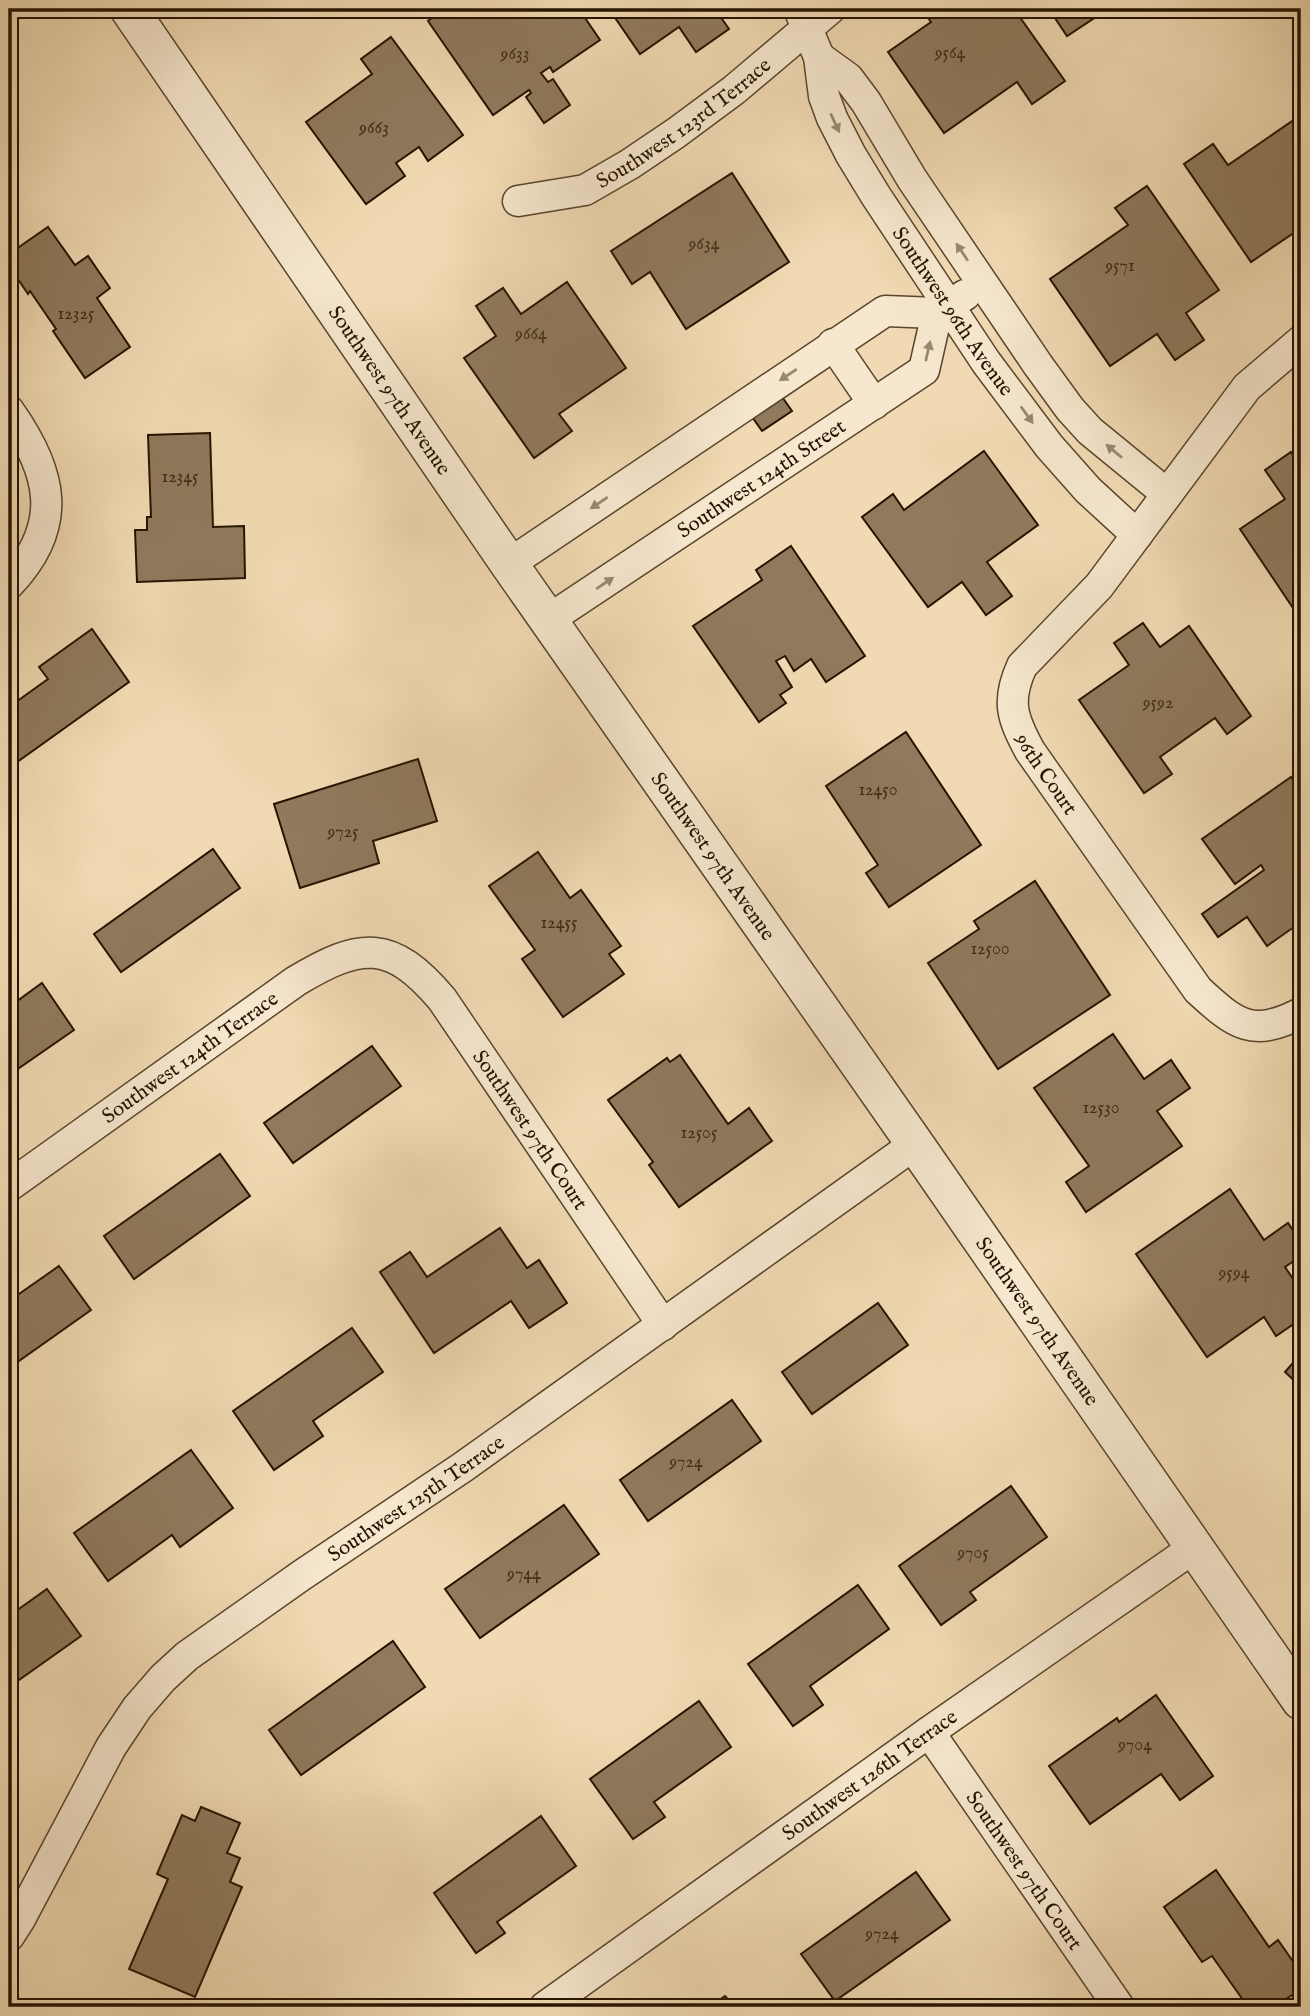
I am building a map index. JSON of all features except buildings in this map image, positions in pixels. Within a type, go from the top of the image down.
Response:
[{"type":"street","name":"Southwest 97th Avenue","points":[[129,9],[509,564],[1301,1701]]},
{"type":"street","name":"Southwest 123rd Terrace","points":[[518,201],[585,190],[596,184],[676,133],[734,90],[803,18],[830,9]]},
{"type":"street","name":"Southwest 96th Avenue","points":[[803,18],[818,57],[824,96],[832,118],[851,155],[943,309],[1049,446],[1088,490],[1137,535]]},
{"type":"street","name":"Southwest 96th Avenue","points":[[818,57],[848,78],[866,102],[912,178],[1070,409],[1162,501]]},
{"type":"street","points":[[509,564],[885,311],[943,309],[983,283]]},
{"type":"street","name":"Southwest 124th Street","points":[[548,620],[924,370],[943,309]]},
{"type":"street","points":[[1162,501],[1247,387],[1301,341]]},
{"type":"street","points":[[833,344],[874,404]]},
{"type":"street","points":[[9,411],[40,467],[47,494],[46,517],[38,543],[32,557],[9,584]]},
{"type":"street","name":"96th Court","points":[[1162,501],[1099,586],[1022,666],[1012,697],[1017,728],[1030,751],[1198,990],[1233,1019],[1249,1027],[1282,1023],[1301,1013]]},
{"type":"street","name":"Southwest 124th Terrace","points":[[9,1186],[296,981],[337,958],[368,951],[380,953]]},
{"type":"street","name":"Southwest 97th Court","points":[[380,953],[399,960],[415,971],[442,999],[663,1325]]},
{"type":"street","name":"Southwest 125th Terrace","points":[[9,1936],[111,1747],[137,1708],[187,1656],[231,1623],[463,1467],[915,1144]]},
{"type":"street","name":"Southwest 126th Terrace","points":[[545,2007],[929,1732],[1195,1547]]},
{"type":"street","name":"Southwest 97th Court","points":[[929,1732],[1119,2007]]}]
